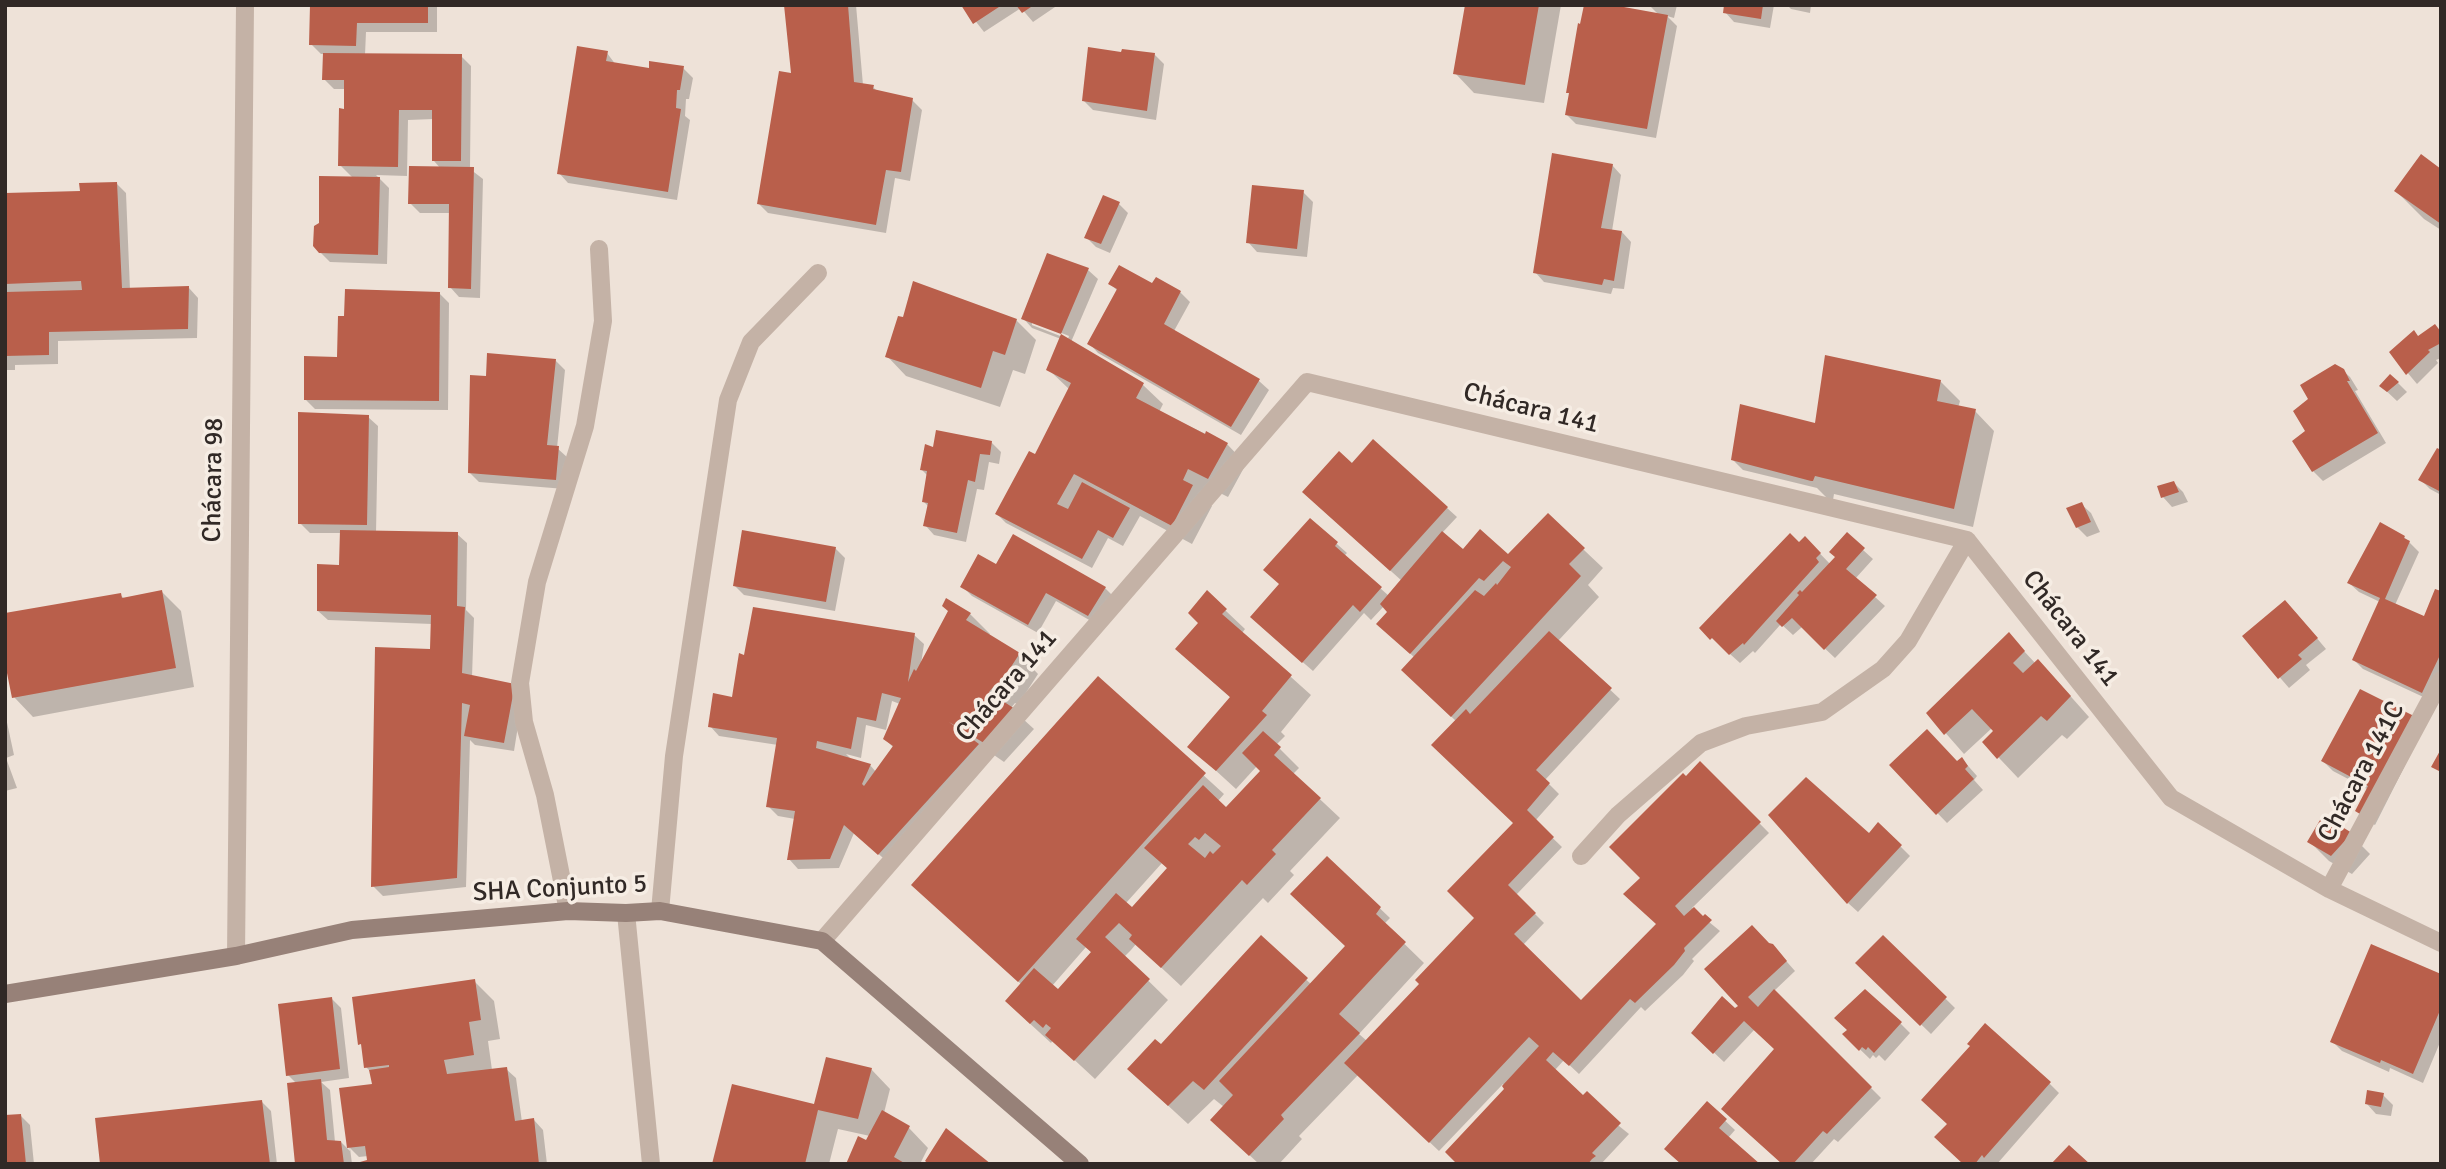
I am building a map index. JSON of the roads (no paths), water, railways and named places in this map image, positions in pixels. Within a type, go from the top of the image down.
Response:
[{"type":"street","name":"Chácara 98","points":[[236,956],[245,5]]},
{"type":"street","points":[[568,911],[545,795],[524,722],[520,683],[537,582],[587,413],[603,321],[599,249]]},
{"type":"street","points":[[660,911],[674,756],[728,400],[751,342],[818,274]]},
{"type":"street","name":"Chácara 141","points":[[822,941],[1307,382],[1966,540],[2171,798],[2329,889],[2441,943]]},
{"type":"street","points":[[1581,856],[1618,815],[1701,743],[1746,726],[1822,712],[1884,669],[1908,641],[1966,540]]},
{"type":"street","name":"Chácara 141C","points":[[2329,889],[2441,680]]},
{"type":"street","name":"SHA Conjunto 5","points":[[5,995],[236,956],[352,930],[568,911],[660,911],[822,941]]},
{"type":"street","points":[[626,913],[651,1164]]},
{"type":"street","points":[[822,941],[1080,1164]]}]
